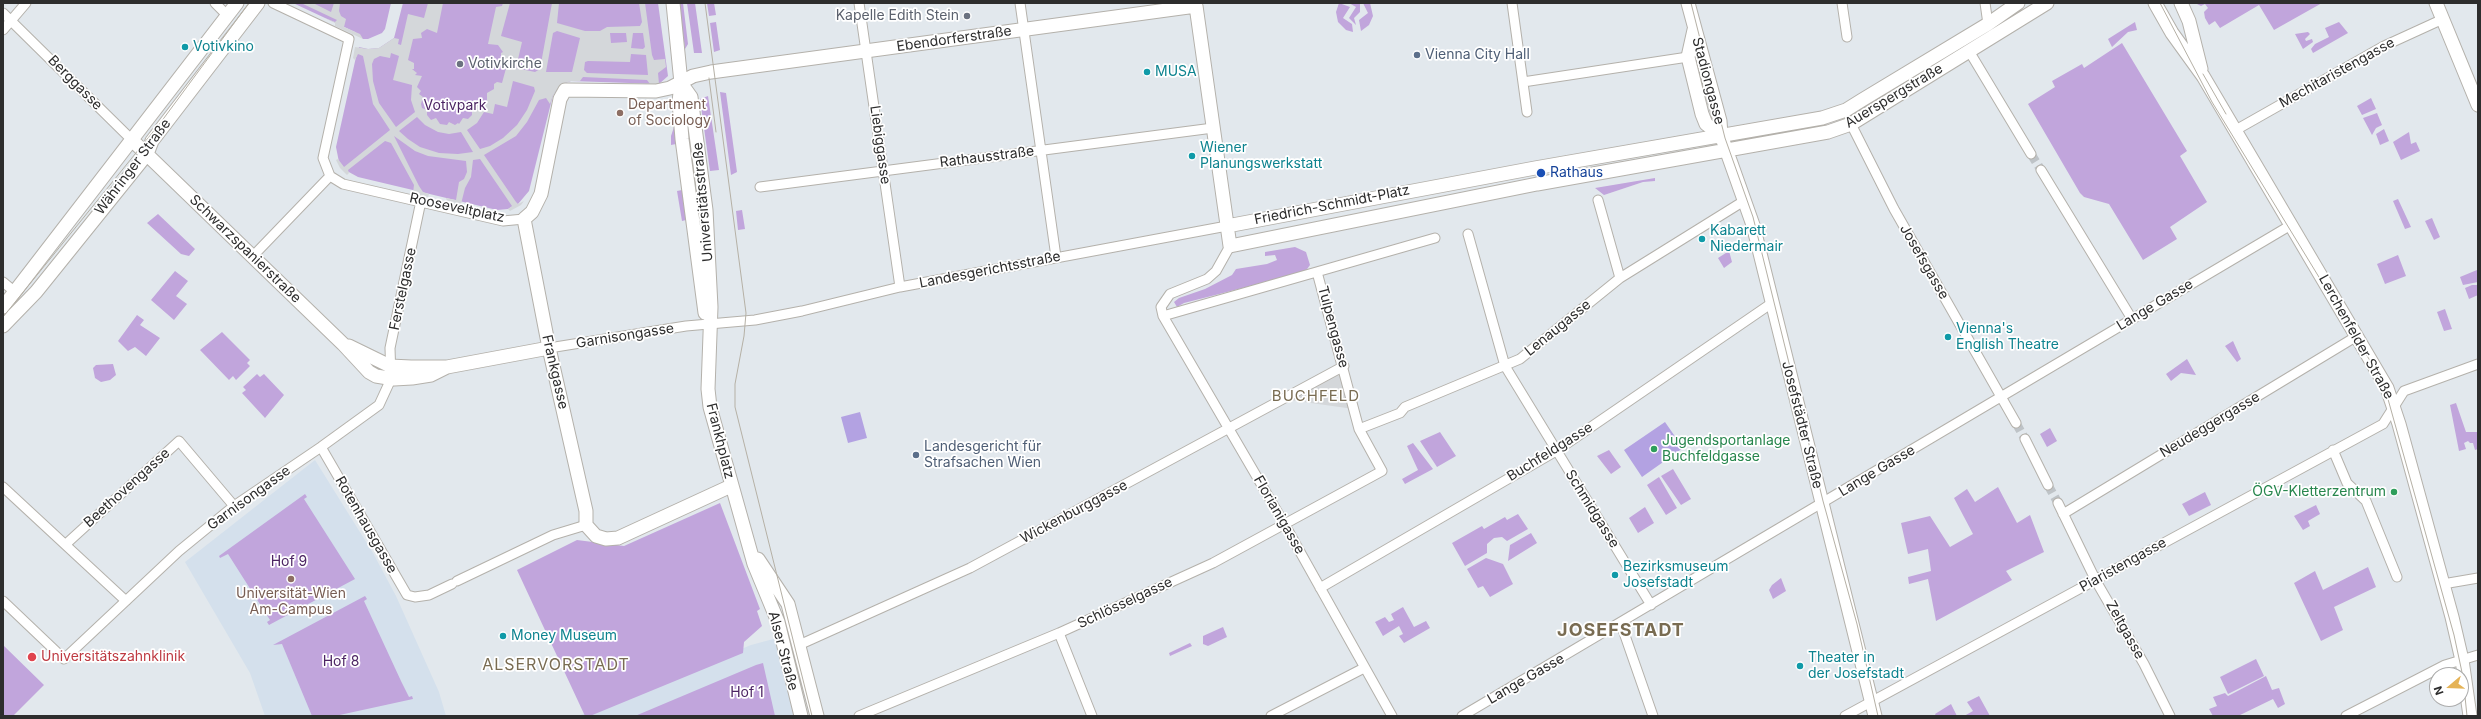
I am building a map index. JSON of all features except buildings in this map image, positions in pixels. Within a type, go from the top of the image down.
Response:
[{"type":"main road","name":"Währinger Straße","points":[[3,308],[133,141],[237,3]]},
{"type":"main road","name":"Währinger Straße","points":[[3,326],[36,292],[147,154],[152,141],[258,3]]},
{"type":"main road","name":"Stadiongasse","points":[[1688,3],[1720,121],[1721,135]]},
{"type":"main road","name":"Auerspergstraße","points":[[1721,135],[1822,118],[1846,110],[1988,24],[2018,3]]},
{"type":"main road","name":"Auerspergstraße","points":[[1726,151],[1828,132],[1850,124],[2047,3]]},
{"type":"main road","name":"Lerchenfelder Straße","points":[[2155,3],[2172,33],[2203,76],[2234,131],[2387,388],[2394,406],[2443,584],[2462,660],[2470,716]]},
{"type":"main road","name":"Lerchenfelder Straße","points":[[2181,3],[2189,21],[2203,76]]},
{"type":"main road","points":[[2436,3],[2478,105]]},
{"type":"main road","name":"Ebendorferstraße","points":[[712,72],[1196,4]]},
{"type":"main road","points":[[1196,4],[1230,246]]},
{"type":"main road","name":"Universitätsstraße","points":[[672,5],[681,83],[679,102],[682,138],[702,308],[709,324]]},
{"type":"main road","name":"Stadiongasse","points":[[1694,29],[1688,57],[1706,124],[1721,135]]},
{"type":"main road","name":"Rooseveltplatz","points":[[524,219],[532,212],[541,194],[560,99],[565,90],[656,91],[681,83],[693,76],[712,72]]},
{"type":"main road","name":"Josefstädter Straße","points":[[1721,135],[1745,202],[1772,303],[1821,504],[1854,623],[1875,716]]},
{"type":"main road","name":"Friedrich-Schmidt-Platz","points":[[1227,226],[1535,168],[1721,135]]},
{"type":"main road","name":"Berggasse","points":[[133,141],[147,154]]},
{"type":"main road","name":"Friedrich-Schmidt-Platz","points":[[1230,246],[1537,184],[1726,151]]},
{"type":"main road","name":"Schwarzspanierstraße","points":[[147,154],[343,344],[369,372],[376,376],[390,373]]},
{"type":"main road","name":"Frankgasse","points":[[524,219],[549,348],[586,511],[586,525]]},
{"type":"main road","name":"Frankhplatz","points":[[709,324],[708,397],[731,486],[754,564]]},
{"type":"main road","name":"Garnisongasse","points":[[390,373],[412,378],[431,375],[447,367],[549,348]]},
{"type":"main road","name":"Frankhplatz","points":[[586,525],[596,536],[606,539],[618,538],[731,486]]},
{"type":"main road","name":"Frankhplatz","points":[[750,547],[788,604]]},
{"type":"main road","name":"Alser Straße","points":[[754,564],[778,622],[800,716]]},
{"type":"main road","name":"Alser Straße","points":[[788,604],[817,716]]},
{"type":"street","points":[[3,30],[26,3]]},
{"type":"street","points":[[215,3],[227,15]]},
{"type":"street","points":[[253,256],[330,176],[323,158],[349,38],[273,3]]},
{"type":"street","name":"Liebiggasse","points":[[859,3],[900,288]]},
{"type":"street","points":[[1020,3],[1056,257]]},
{"type":"street","points":[[1512,3],[1527,112]]},
{"type":"street","points":[[1842,3],[1847,37]]},
{"type":"street","points":[[1985,3],[1988,24]]},
{"type":"street","name":"Berggasse","points":[[3,12],[133,141]]},
{"type":"street","name":"Mechitaristengasse","points":[[2234,131],[2384,46],[2443,19]]},
{"type":"street","points":[[1969,51],[2031,154]]},
{"type":"street","points":[[1523,82],[1688,57]]},
{"type":"street","name":"Josefsgasse","points":[[1850,124],[1894,209],[2016,423]]},
{"type":"street","name":"Rathausstraße","points":[[760,187],[1213,128]]},
{"type":"street","points":[[2041,170],[2132,319]]},
{"type":"street","name":"Rooseveltplatz","points":[[330,176],[343,184],[504,221],[524,219]]},
{"type":"street","points":[[1598,200],[1620,278]]},
{"type":"street","name":"Ferstelgasse","points":[[390,373],[390,348],[421,201]]},
{"type":"street","name":"Lenaugasse","points":[[1359,429],[1400,413],[1405,407],[1520,359],[1620,278],[1739,204],[1745,202]]},
{"type":"street","name":"Lange Gasse","points":[[1462,716],[1621,624],[2291,225]]},
{"type":"street","name":"Landesgerichtsstraße","points":[[709,324],[755,320],[802,311],[900,288],[1056,257],[1227,226]]},
{"type":"street","name":"Schmidgasse","points":[[1468,234],[1505,366],[1651,605]]},
{"type":"street","points":[[1230,246],[1216,271],[1207,279],[1170,294],[1161,307],[1163,316],[1435,238]]},
{"type":"street","name":"Tulpengasse","points":[[1317,272],[1344,366],[1359,429],[1382,470]]},
{"type":"street","points":[[3,282],[15,292]]},
{"type":"street","name":"Buchfeldgasse","points":[[1320,588],[1556,451],[1772,303]]},
{"type":"street","name":"Florianigasse","points":[[1163,316],[1285,525],[1392,716]]},
{"type":"street","name":"Garnisongasse","points":[[549,348],[709,324]]},
{"type":"street","name":"Neudeggergasse","points":[[2063,514],[2357,336]]},
{"type":"street","name":"Piaristengasse","points":[[1845,716],[2383,424],[2404,391],[2478,364]]},
{"type":"street","name":"Wickenburggasse","points":[[799,646],[970,568],[1228,427],[1344,366]]},
{"type":"street","name":"Garnisongasse","points":[[3,601],[64,659],[179,551],[234,506],[321,447],[379,404],[390,373]]},
{"type":"street","points":[[2025,439],[2048,485]]},
{"type":"street","name":"Beethovengasse","points":[[66,544],[179,441],[234,506]]},
{"type":"street","name":"Rotenhausgasse","points":[[321,447],[400,585],[408,596],[415,597],[429,595],[553,535],[586,525]]},
{"type":"street","points":[[2333,450],[2347,483],[2366,502],[2397,577]]},
{"type":"street","name":"Schlösselgasse","points":[[859,716],[1059,633],[1212,563],[1285,525],[1382,470]]},
{"type":"street","points":[[3,487],[126,601]]},
{"type":"street","name":"Zeltgasse","points":[[2058,503],[2096,581],[2140,658],[2170,716]]},
{"type":"street","points":[[2443,584],[2478,578]]},
{"type":"street","points":[[1621,624],[1653,716]]},
{"type":"street","points":[[1059,633],[1092,716]]},
{"type":"street","points":[[2346,716],[2444,665],[2478,655]]},
{"type":"street","points":[[1271,716],[1364,668]]},
{"type":"shaded area","points":[[301,3],[313,3],[331,12],[334,3],[340,3],[339,11],[341,16],[346,19],[344,27],[360,34],[363,39],[335,26],[335,23],[325,18],[335,22],[337,20]]},
{"type":"shaded area","points":[[428,3],[443,3],[437,33],[427,29],[421,33],[422,38],[413,39],[408,60],[414,63],[414,69],[412,69],[417,73],[415,75],[422,76],[417,87],[421,91],[419,94],[423,97],[421,104],[422,108],[427,110],[427,115],[431,120],[436,118],[440,124],[447,125],[449,122],[455,125],[458,123],[459,124],[463,118],[468,119],[472,115],[472,109],[477,107],[479,100],[484,103],[487,102],[487,93],[494,89],[494,84],[497,82],[502,83],[508,61],[501,59],[501,53],[503,52],[498,45],[488,44],[496,7],[502,6],[503,3],[510,3],[501,36],[522,42],[516,68],[535,72],[540,69],[552,3],[559,3],[557,23],[585,31],[600,31],[607,27],[640,26],[642,22],[639,3],[645,3],[652,55],[654,60],[665,59],[666,67],[658,73],[659,84],[650,84],[647,80],[583,77],[580,81],[571,81],[562,84],[553,95],[550,104],[546,98],[539,100],[527,122],[516,136],[484,155],[516,202],[518,204],[524,201],[521,205],[510,211],[508,209],[512,206],[480,159],[473,160],[471,177],[465,188],[461,204],[447,201],[446,198],[456,200],[459,182],[464,179],[467,172],[466,161],[428,156],[415,151],[394,136],[419,186],[423,192],[429,194],[428,197],[413,193],[414,185],[391,143],[385,141],[348,170],[349,173],[347,175],[340,168],[336,160],[338,159],[344,167],[390,130],[373,104],[363,56],[358,54],[355,60],[353,58],[355,47],[368,49],[379,48],[394,38],[399,39],[398,44],[401,45],[408,14],[424,18]],"holes":[[[557,31],[580,38],[572,72],[546,72],[553,33]],[[610,33],[626,33],[627,42],[611,43]],[[633,33],[643,33],[645,47],[643,49],[631,48]],[[391,53],[399,56],[393,80],[412,85],[411,100],[415,112],[396,127],[379,103],[373,81],[372,64],[374,59],[380,56],[390,58]],[[631,54],[646,55],[648,75],[587,73],[584,70],[585,62],[630,62]],[[513,81],[534,87],[535,91],[527,110],[517,125],[503,138],[490,146],[480,149],[467,130],[477,123],[484,112],[493,114],[495,104],[507,107]],[[417,117],[425,125],[438,132],[449,134],[461,132],[473,152],[458,154],[439,153],[420,147],[399,131]]]},
{"type":"shaded area","points":[[1344,366],[1354,409],[1282,399]]},
{"type":"shaded area","points":[[860,412],[867,438],[848,443],[841,417]]},
{"type":"shaded area","name":"Jugendsportanlage Buchfeldgasse","points":[[1665,422],[1683,448],[1642,477],[1624,450]]},
{"type":"shaded area","name":"Universität-Wien Am-Campus","points":[[315,460],[373,553],[396,596],[439,692],[446,716],[265,716],[250,673],[185,562]]},
{"type":"shaded area","points":[[777,638],[795,716],[578,716],[751,645]]},
{"type":"green space","points":[[293,3],[391,3],[385,29],[382,33],[368,39],[363,39],[355,32]]},
{"type":"green space","name":"Votivpark","points":[[403,3],[658,3],[668,76],[659,84],[571,81],[562,84],[553,95],[529,191],[518,204],[508,209],[497,210],[358,177],[347,171],[339,162],[336,147],[356,57],[359,47],[368,49],[379,48],[394,38]]},
{"type":"green space","points":[[679,3],[683,3],[688,44],[685,49]]},
{"type":"green space","points":[[687,3],[695,3],[702,53],[694,53]]},
{"type":"green space","points":[[707,3],[714,3],[716,15],[709,16]]},
{"type":"green space","points":[[1339,3],[1350,7],[1343,18],[1352,24],[1353,32],[1346,30],[1338,22],[1336,12]]},
{"type":"green space","points":[[1349,3],[1360,3],[1360,12],[1354,18],[1356,25],[1349,18],[1356,7]]},
{"type":"green space","points":[[1363,3],[1370,3],[1373,16],[1369,25],[1361,31],[1359,20],[1368,13]]},
{"type":"green space","points":[[2195,3],[2322,3],[2274,30],[2259,5],[2220,28],[2215,21],[2209,25],[2205,18],[2204,12],[2208,8],[2205,4],[2201,6]]},
{"type":"green space","points":[[716,22],[720,50],[714,52],[710,23]]},
{"type":"green space","points":[[2135,22],[2137,30],[2128,32],[2112,47],[2108,39]]},
{"type":"green space","points":[[2339,22],[2348,33],[2313,53],[2311,49],[2315,44],[2329,37],[2325,28]]},
{"type":"green space","points":[[2308,32],[2310,34],[2305,39],[2306,41],[2312,39],[2313,42],[2303,49],[2295,34]]},
{"type":"green space","points":[[2122,43],[2187,151],[2180,156],[2207,202],[2170,227],[2177,239],[2143,260],[2109,204],[2084,197],[2080,193],[2028,104],[2055,87],[2052,81],[2082,64],[2084,68]]},
{"type":"green space","points":[[720,92],[726,93],[737,172],[731,175]]},
{"type":"green space","points":[[708,96],[719,170],[710,171],[700,99]]},
{"type":"green space","points":[[2371,98],[2376,109],[2362,115],[2357,106]]},
{"type":"green space","points":[[684,104],[689,104],[702,232],[697,211]]},
{"type":"green space","points":[[2377,113],[2382,125],[2376,128],[2372,135],[2363,118]]},
{"type":"green space","points":[[675,124],[676,144],[671,145],[671,136]]},
{"type":"green space","points":[[2384,129],[2389,141],[2380,145],[2376,134]]},
{"type":"green space","points":[[2409,132],[2411,144],[2416,142],[2420,151],[2401,160],[2393,142]]},
{"type":"green space","points":[[1655,178],[1655,181],[1643,182],[1604,195],[1595,188]]},
{"type":"green space","points":[[682,190],[686,220],[682,221],[677,191]]},
{"type":"green space","points":[[2398,199],[2411,227],[2405,229],[2393,201]]},
{"type":"green space","points":[[742,210],[745,229],[738,230],[736,211]]},
{"type":"green space","points":[[158,214],[195,249],[189,256],[181,254],[147,223]]},
{"type":"green space","points":[[2432,218],[2440,237],[2434,240],[2425,221]]},
{"type":"green space","points":[[1295,247],[1306,252],[1310,265],[1305,272],[1184,303],[1177,307],[1174,302],[1179,298],[1205,289],[1232,275],[1236,269],[1267,264],[1277,260],[1275,255],[1265,256],[1265,252]]},
{"type":"green space","points":[[1729,251],[1732,262],[1724,268],[1718,258]]},
{"type":"green space","points":[[2398,255],[2406,276],[2385,284],[2377,264]]},
{"type":"green space","points":[[2477,270],[2478,282],[2463,285],[2460,277]]},
{"type":"green space","points":[[175,271],[188,281],[176,296],[187,304],[174,320],[151,300]]},
{"type":"green space","points":[[2472,285],[2478,285],[2478,295],[2469,299],[2465,288]]},
{"type":"green space","points":[[2445,309],[2452,329],[2444,331],[2437,312]]},
{"type":"green space","points":[[137,315],[144,320],[140,325],[160,338],[146,356],[135,347],[128,351],[118,341]]},
{"type":"green space","points":[[222,332],[250,360],[247,363],[250,366],[236,380],[233,376],[229,380],[200,350]]},
{"type":"green space","points":[[2233,341],[2241,359],[2237,362],[2225,346]]},
{"type":"green space","points":[[2187,359],[2196,375],[2181,373],[2171,381],[2166,374]]},
{"type":"green space","points":[[113,364],[116,375],[110,380],[101,382],[95,378],[93,368],[96,365]]},
{"type":"green space","points":[[257,374],[260,377],[264,374],[284,395],[265,418],[242,393],[246,390],[243,387]]},
{"type":"green space","points":[[2456,403],[2466,432],[2478,432],[2478,449],[2475,450],[2473,443],[2468,441],[2464,443],[2466,449],[2459,451],[2450,405]]},
{"type":"green space","points":[[2050,428],[2057,441],[2047,447],[2040,434]]},
{"type":"green space","points":[[1440,432],[1456,456],[1437,467],[1420,441]]},
{"type":"green space","points":[[1413,443],[1433,469],[1405,484],[1402,479],[1418,470],[1407,446]]},
{"type":"green space","points":[[1609,450],[1621,467],[1611,474],[1597,456]]},
{"type":"green space","points":[[1673,469],[1691,499],[1681,505],[1661,476]]},
{"type":"green space","points":[[1659,477],[1677,508],[1666,515],[1647,485]]},
{"type":"green space","points":[[1998,487],[2017,523],[2030,515],[2044,552],[2006,571],[2012,580],[1936,621],[1928,579],[1909,584],[1908,577],[1931,571],[1928,549],[1908,554],[1901,523],[1930,516],[1950,547],[1973,534],[1954,498],[1967,489],[1975,502]]},
{"type":"green space","points":[[2205,492],[2211,505],[2189,516],[2182,504]]},
{"type":"green space","name":"Hof 9","points":[[305,494],[307,497],[304,499],[355,579],[269,625],[267,622],[270,620],[228,554],[220,558],[219,556]]},
{"type":"green space","points":[[720,503],[760,609],[757,611],[762,626],[744,642],[743,653],[590,716],[585,716],[517,570],[577,540],[624,546]]},
{"type":"green space","points":[[2316,505],[2320,514],[2308,521],[2310,526],[2303,530],[2294,516]]},
{"type":"green space","points":[[1645,507],[1654,523],[1638,533],[1629,518]]},
{"type":"green space","points":[[1518,514],[1528,529],[1507,541],[1502,537],[1494,538],[1487,544],[1487,553],[1465,566],[1452,543],[1482,526],[1484,529],[1505,517],[1507,520]]},
{"type":"green space","points":[[1531,533],[1537,543],[1508,561],[1510,545]]},
{"type":"green space","points":[[1486,558],[1503,564],[1513,584],[1490,597],[1483,586],[1478,588],[1467,569]]},
{"type":"green space","points":[[2368,567],[2376,587],[2334,607],[2343,630],[2321,641],[2294,583],[2315,571],[2323,590]]},
{"type":"green space","points":[[1781,578],[1786,591],[1773,599],[1769,590],[1772,585]]},
{"type":"green space","name":"Hof 8","points":[[365,596],[367,599],[364,601],[401,681],[409,697],[412,696],[413,699],[335,716],[312,716],[282,644],[273,645]]},
{"type":"green space","points":[[1403,607],[1414,627],[1426,621],[1430,628],[1404,643],[1399,636],[1403,634],[1399,626],[1383,636],[1375,622],[1385,617],[1389,622],[1394,620],[1391,614]]},
{"type":"green space","points":[[1223,627],[1227,637],[1208,646],[1203,644],[1203,636]]},
{"type":"green space","points":[[1190,643],[1192,646],[1170,656],[1169,653]]},
{"type":"green space","points":[[3,645],[44,685],[13,716],[3,716]]},
{"type":"green space","points":[[2256,659],[2264,676],[2228,694],[2220,677]]},
{"type":"green space","name":"Hof 1","points":[[763,663],[775,716],[635,716],[756,665]]},
{"type":"green space","points":[[2266,676],[2272,690],[2279,688],[2285,704],[2278,708],[2273,699],[2238,716],[2213,716],[2209,709],[2217,706],[2213,697],[2225,693],[2228,696]]},
{"type":"green space","points":[[1979,696],[1990,716],[1964,716],[1973,711],[1967,702]]},
{"type":"green space","points":[[1951,704],[1957,716],[1936,716],[1935,714]]},
{"type":"tunnel","points":[[2031,154],[2041,170]]},
{"type":"tunnel","points":[[2016,423],[2025,439]]},
{"type":"tunnel","points":[[2048,485],[2058,503]]},
{"type":"tram line","points":[[3,317],[161,122],[249,3]]},
{"type":"tram line","points":[[705,3],[746,313],[744,336],[735,384],[735,407],[812,716]]},
{"type":"tram line","points":[[1691,3],[1725,138],[1753,217],[1823,501],[1857,624],[1878,716]]},
{"type":"tram line","points":[[2160,3],[2212,102],[2369,359],[2386,392],[2454,635],[2463,677],[2467,716]]},
{"type":"tram line","points":[[2203,74],[2226,114]]},
{"type":"tram line","points":[[709,78],[716,132]]},
{"type":"place","name":"Kapelle Edith Stein","points":[[967,16]]},
{"type":"place","name":"Votivkino","points":[[185,47]]},
{"type":"place","name":"Vienna City Hall","points":[[1417,55]]},
{"type":"place","name":"Votivkirche","points":[[460,64]]},
{"type":"place","name":"MUSA","points":[[1147,72]]},
{"type":"place","name":"Department of Sociology","points":[[620,113]]},
{"type":"place","name":"Wiener Planungswerkstatt","points":[[1192,156]]},
{"type":"place","name":"Rathaus","points":[[1541,173]]},
{"type":"place","name":"Kabarett Niedermair","points":[[1702,239]]},
{"type":"place","name":"Vienna's English Theatre","points":[[1948,337]]},
{"type":"place","name":"Jugendsportanlage Buchfeldgasse","points":[[1654,449]]},
{"type":"place","name":"Landesgericht für Strafsachen Wien","points":[[916,455]]},
{"type":"place","name":"ÖGV-Kletterzentrum","points":[[2394,492]]},
{"type":"place","name":"Bezirksmuseum Josefstadt","points":[[1615,575]]},
{"type":"place","name":"Universität-Wien Am-Campus","points":[[291,579]]},
{"type":"place","name":"Money Museum","points":[[503,636]]},
{"type":"place","name":"Universitätszahnklinik","points":[[32,657]]},
{"type":"place","name":"Theater in der Josefstadt","points":[[1800,666]]},
{"type":"district","name":"BUCHFELD","points":[[1316,396]]},
{"type":"district","name":"JOSEFSTADT","points":[[1621,631]]},
{"type":"district","name":"ALSERVORSTADT","points":[[556,665]]}]
